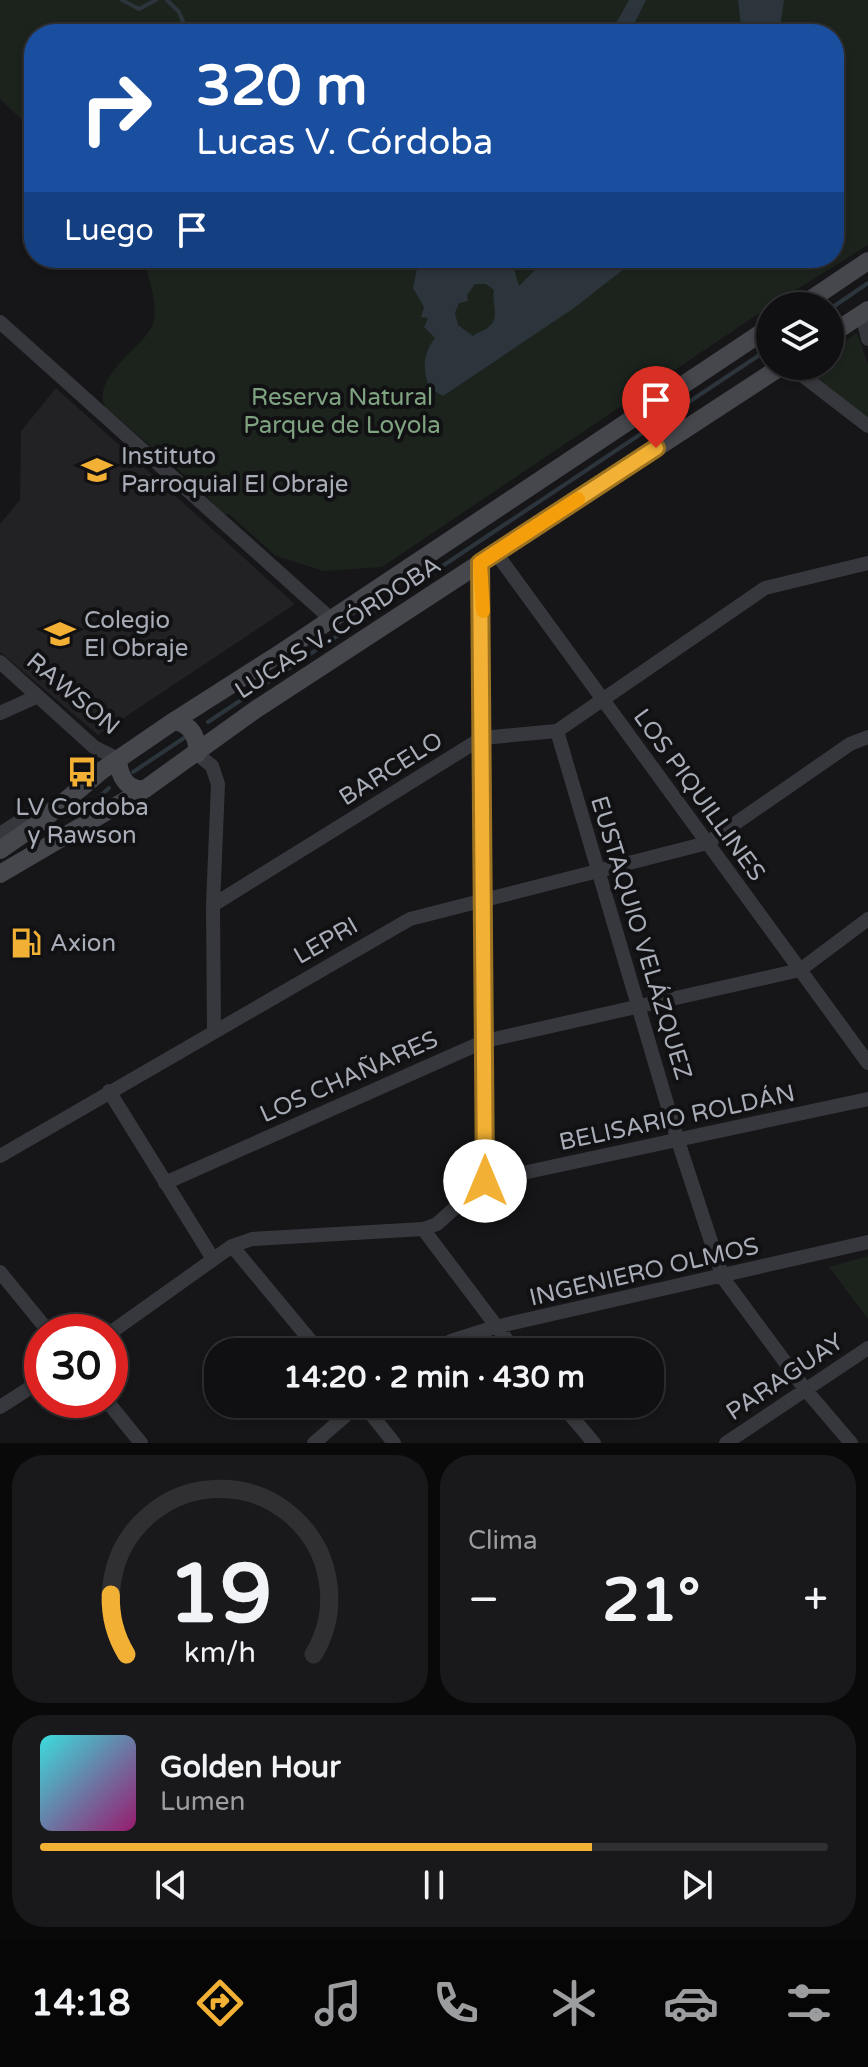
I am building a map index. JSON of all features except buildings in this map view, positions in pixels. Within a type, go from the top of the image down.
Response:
[{"type":"main road","points":[[822,292],[868,261]]},
{"type":"main road","points":[[844,326],[866,312]]},
{"type":"main road","name":"LUCAS V. CÓRDOBA","points":[[0,850],[39,823],[118,759],[756,336]]},
{"type":"main road","name":"LUCAS V. CÓRDOBA","points":[[0,874],[145,789],[255,710],[761,380]]},
{"type":"main road","points":[[174,721],[190,728],[196,739],[197,754]]},
{"type":"main road","points":[[118,759],[124,781],[134,788],[145,789]]},
{"type":"street","points":[[866,312],[868,339]]},
{"type":"street","points":[[0,322],[331,619]]},
{"type":"street","points":[[808,380],[868,426]]},
{"type":"street","points":[[128,1320],[232,1246],[252,1239],[423,1229],[437,1224],[485,1181],[482,738],[488,558]]},
{"type":"street","name":"LOS PIQUILLINES","points":[[488,558],[526,589],[602,700],[868,1063]]},
{"type":"street","name":"BARCELO","points":[[213,905],[482,738],[557,731],[765,588],[868,563]]},
{"type":"street","name":"RAWSON","points":[[0,662],[94,747],[118,759]]},
{"type":"street","points":[[0,713],[38,696]]},
{"type":"street","name":"EUSTAQUIO VELÁZQUEZ","points":[[557,731],[678,1141],[723,1278],[805,1389],[851,1443]]},
{"type":"street","points":[[707,843],[850,744],[868,737]]},
{"type":"street","points":[[197,754],[212,766],[218,784],[213,905],[214,1030]]},
{"type":"street","name":"LUCAS V. CÓRDOBA","points":[[0,835],[33,814],[52,810]]},
{"type":"street","name":"LEPRI","points":[[0,1156],[410,919],[707,843]]},
{"type":"street","name":"LOS CHAÑARES","points":[[165,1183],[485,1041],[800,970],[868,919]]},
{"type":"street","points":[[109,1091],[213,1259]]},
{"type":"street","name":"BELISARIO ROLDÁN","points":[[485,1181],[868,1099]]},
{"type":"street","points":[[423,1229],[504,1338]]},
{"type":"street","name":"INGENIERO OLMOS","points":[[460,1338],[495,1327],[723,1278],[868,1242]]},
{"type":"street","points":[[232,1246],[308,1338]]},
{"type":"street","points":[[0,1272],[34,1314]]},
{"type":"street","name":"PARAGUAY","points":[[726,1443],[868,1348]]},
{"type":"street","points":[[0,1407],[24,1392]]},
{"type":"street","points":[[121,1418],[141,1443]]},
{"type":"street","points":[[314,1443],[344,1418]]},
{"type":"street","points":[[373,1418],[394,1443]]},
{"type":"street","points":[[573,1418],[594,1443]]},
{"type":"shaded area","points":[[629,0],[646,0],[634,24],[616,24]]},
{"type":"shaded area","points":[[738,0],[784,0],[780,24],[741,24]]},
{"type":"shaded area","points":[[417,268],[514,268],[519,286],[537,268],[625,268],[574,308],[443,396],[429,388],[427,381],[426,356],[435,338],[424,327],[428,318],[421,317],[424,307],[413,288]],"holes":[[[475,284],[486,284],[494,290],[494,321],[473,336],[458,325],[455,313],[459,303],[468,301],[467,295]]]},
{"type":"shaded area","points":[[56,388],[295,604],[98,735],[0,652],[0,524],[20,500],[21,431]]},
{"type":"green space","name":"Reserva Natural Parque de Loyola","points":[[0,0],[868,0],[868,245],[844,260],[844,24],[24,24],[24,122],[0,99]]},
{"type":"green space","name":"Reserva Natural Parque de Loyola","points":[[146,268],[831,268],[792,292],[756,292],[756,315],[382,567],[324,571],[276,556],[229,514],[223,514],[197,486],[105,407],[105,385],[151,328],[155,312]]},
{"type":"green space","points":[[857,333],[868,364],[868,419],[815,380],[844,380],[844,342]]},
{"type":"green space","points":[[868,1256],[868,1319],[829,1267]]},
{"type":"waterway","points":[[122,0],[139,9],[156,0]]},
{"type":"waterway","points":[[167,0],[179,12],[184,24]]},
{"type":"waterway","points":[[844,299],[868,283]]},
{"type":"waterway","points":[[208,722],[756,357]]},
{"type":"waterway","points":[[133,772],[184,738]]},
{"type":"waterway","points":[[100,796],[109,788]]},
{"type":"slow traffic","points":[[483,611],[480,563],[578,499]]},
{"type":"place","name":"Instituto Parroquial El Obraje","points":[[97,470]]},
{"type":"place","name":"Colegio El Obraje","points":[[60,634]]},
{"type":"place","name":"LV Cordoba y Rawson","points":[[82,772]]},
{"type":"place","name":"Axion","points":[[26,943]]},
{"type":"route","points":[[485,1181],[483,607],[480,563],[656,448]]}]
